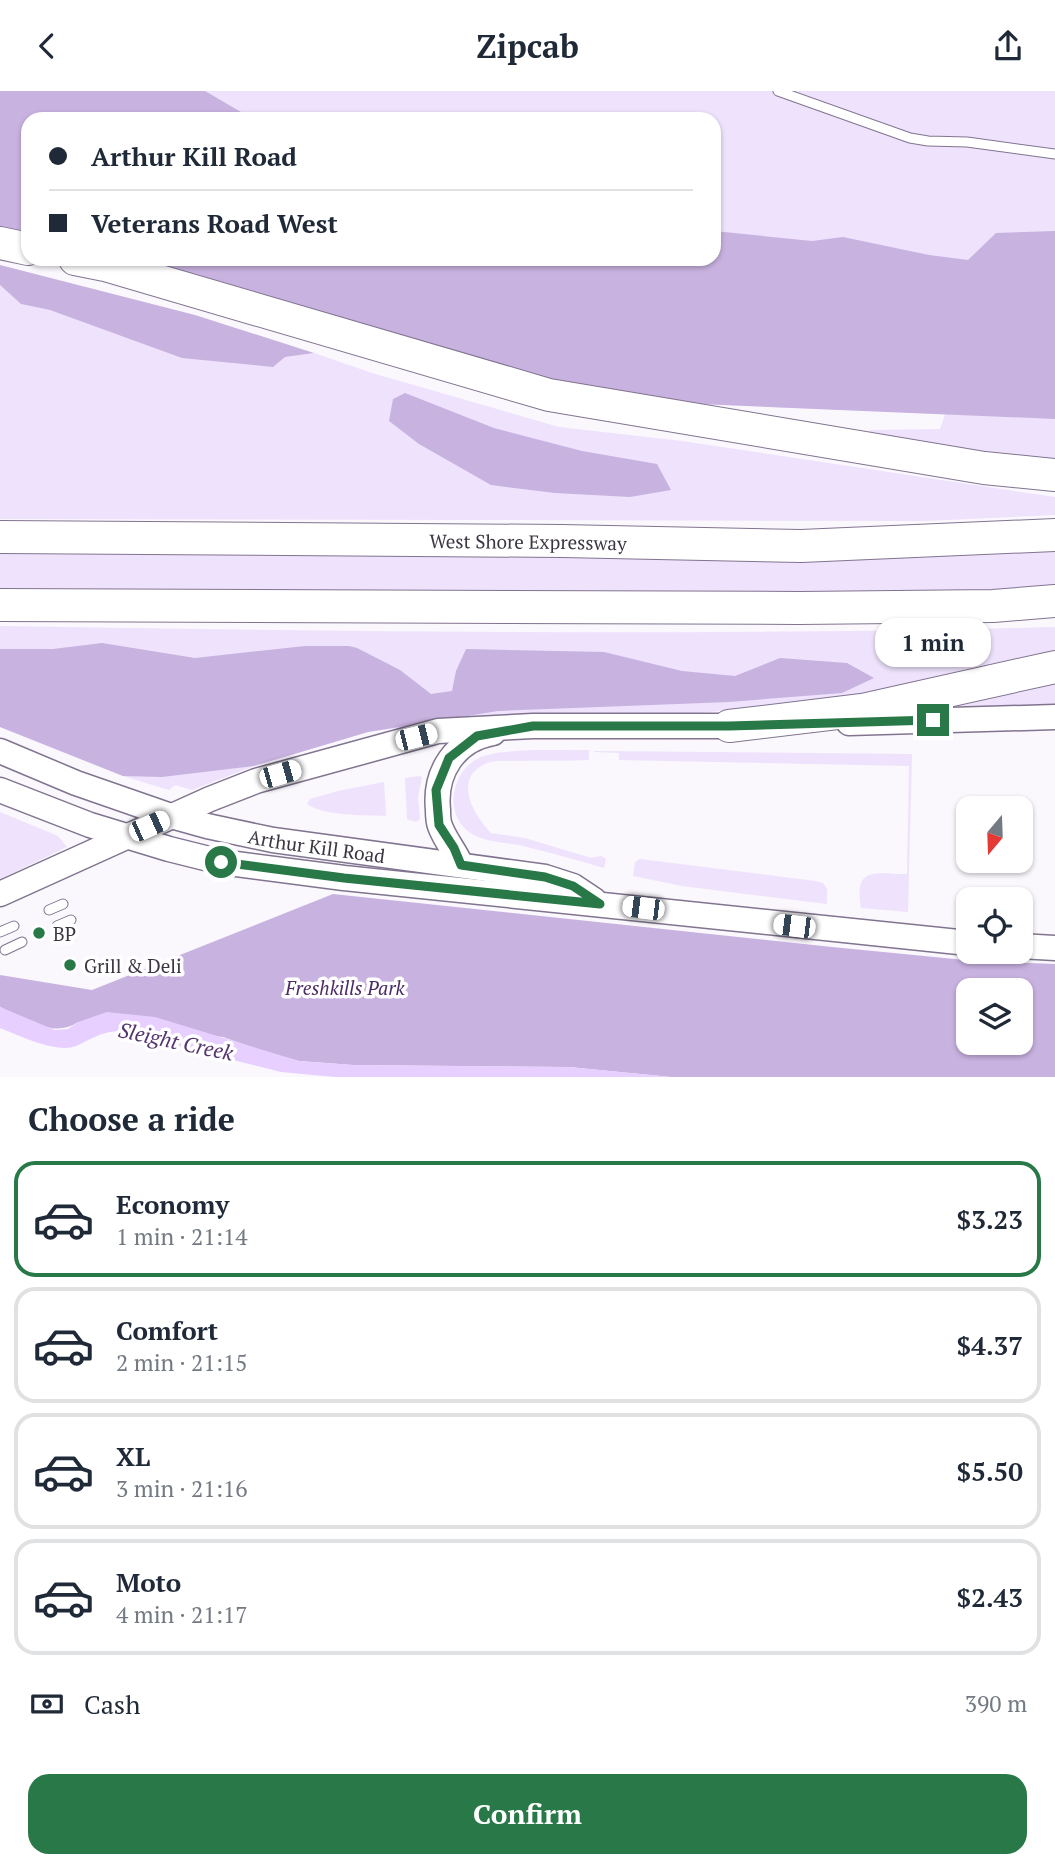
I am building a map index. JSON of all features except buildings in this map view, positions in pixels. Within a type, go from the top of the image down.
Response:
[{"type":"highway","points":[[0,243],[21,248]]},
{"type":"highway","points":[[105,266],[550,395],[971,466],[1055,475]]},
{"type":"highway","name":"West Shore Expressway","points":[[0,537],[562,541],[801,546],[1055,535]]},
{"type":"highway","points":[[0,605],[799,608],[993,606],[1055,601]]},
{"type":"highway","points":[[729,726],[862,710],[1055,667]]},
{"type":"street","points":[[0,894],[256,781],[438,731],[533,726],[729,726],[1055,717]]},
{"type":"street","points":[[461,865],[439,825],[436,790],[449,758],[477,736],[533,726]]},
{"type":"street","name":"Arthur Kill Road","points":[[0,751],[76,783],[171,817],[273,840],[545,877],[573,886],[600,904]]},
{"type":"street","name":"Arthur Kill Road","points":[[0,790],[90,825],[221,862],[344,878],[956,942]]},
{"type":"street","points":[[1033,947],[1055,948]]},
{"type":"lane","points":[[778,91],[910,138],[967,142],[1055,154]]},
{"type":"lane","points":[[49,910],[63,904]]},
{"type":"lane","points":[[57,926],[71,920]]},
{"type":"lane","points":[[0,932],[14,926]]},
{"type":"lane","points":[[5,950],[22,942]]},
{"type":"shaded area","points":[[0,91],[1055,91],[1055,466],[854,442],[871,430],[940,429],[945,414],[628,401],[710,266],[721,266],[721,112],[21,112]]},
{"type":"shaded area","points":[[0,285],[21,304],[285,357],[314,353],[372,373],[559,427],[682,441],[1055,497],[1055,515],[925,521],[0,519]]},
{"type":"shaded area","points":[[1055,550],[1055,586],[981,591],[742,596],[0,588],[0,554],[472,555]]},
{"type":"shaded area","points":[[0,626],[528,632],[1055,627],[1055,656],[857,698],[699,713],[496,715],[368,732],[254,766],[192,790],[175,785],[169,790],[123,776],[0,727]]},
{"type":"shaded area","points":[[1055,678],[1055,707],[927,711]]},
{"type":"shaded area","points":[[589,750],[589,760],[490,762],[478,768],[471,776],[469,795],[477,815],[491,833],[525,838],[591,858],[601,856],[606,859],[604,868],[523,846],[483,839],[465,829],[458,820],[454,805],[455,789],[465,769],[477,759],[515,751]]},
{"type":"shaded area","points":[[594,751],[912,754],[908,912],[861,908],[860,894],[864,878],[869,875],[907,874],[909,766],[619,760],[619,753]]},
{"type":"shaded area","points":[[422,777],[418,797],[420,819],[416,822],[407,819],[405,778]]},
{"type":"shaded area","points":[[384,782],[386,816],[333,813],[307,804],[310,799],[338,791]]},
{"type":"shaded area","points":[[0,812],[58,836],[67,847],[0,879]]},
{"type":"shaded area","points":[[640,859],[815,881],[823,883],[827,889],[827,904],[682,886],[633,876],[635,862]]},
{"type":"green space","points":[[0,91],[205,91],[241,112],[21,112],[21,234],[0,229]]},
{"type":"green space","points":[[1055,231],[1055,419],[628,401],[502,372],[151,266],[721,266],[721,232],[812,241],[843,237],[929,255],[968,260],[996,233]]},
{"type":"green space","points":[[0,265],[195,315],[314,353],[285,357],[273,367],[182,358],[50,310],[21,304],[0,285]]},
{"type":"green space","points":[[405,393],[494,428],[582,451],[657,464],[671,490],[630,497],[555,493],[491,485],[419,444],[389,421],[393,399]]},
{"type":"green space","points":[[102,643],[195,658],[305,646],[349,646],[400,670],[431,694],[452,691],[456,671],[466,649],[604,652],[682,671],[735,676],[780,658],[847,663],[874,678],[842,693],[729,702],[498,711],[368,732],[254,766],[162,777],[123,776],[0,727],[0,649],[53,649]]},
{"type":"green space","name":"Freshkills Park","points":[[333,894],[956,959],[956,964],[1055,964],[1055,1077],[671,1077],[569,1067],[353,1065],[299,1061],[223,1037],[78,1022],[68,1027],[49,1028],[0,1007],[0,975],[92,990]]},
{"type":"water","name":"Sleight Creek","points":[[0,1007],[55,1030],[68,1029],[78,1022],[107,1012],[155,1017],[299,1061],[353,1065],[569,1067],[671,1077],[335,1077],[281,1072],[117,1031],[68,1048],[48,1046],[0,1028]]},
{"type":"place","name":"BP","points":[[39,933]]},
{"type":"place","name":"Grill & Deli","points":[[70,965]]},
{"type":"route","points":[[221,862],[344,878],[600,904],[573,886],[545,877],[461,865],[439,825],[436,790],[449,758],[477,736],[533,726],[729,726],[933,720]]}]
